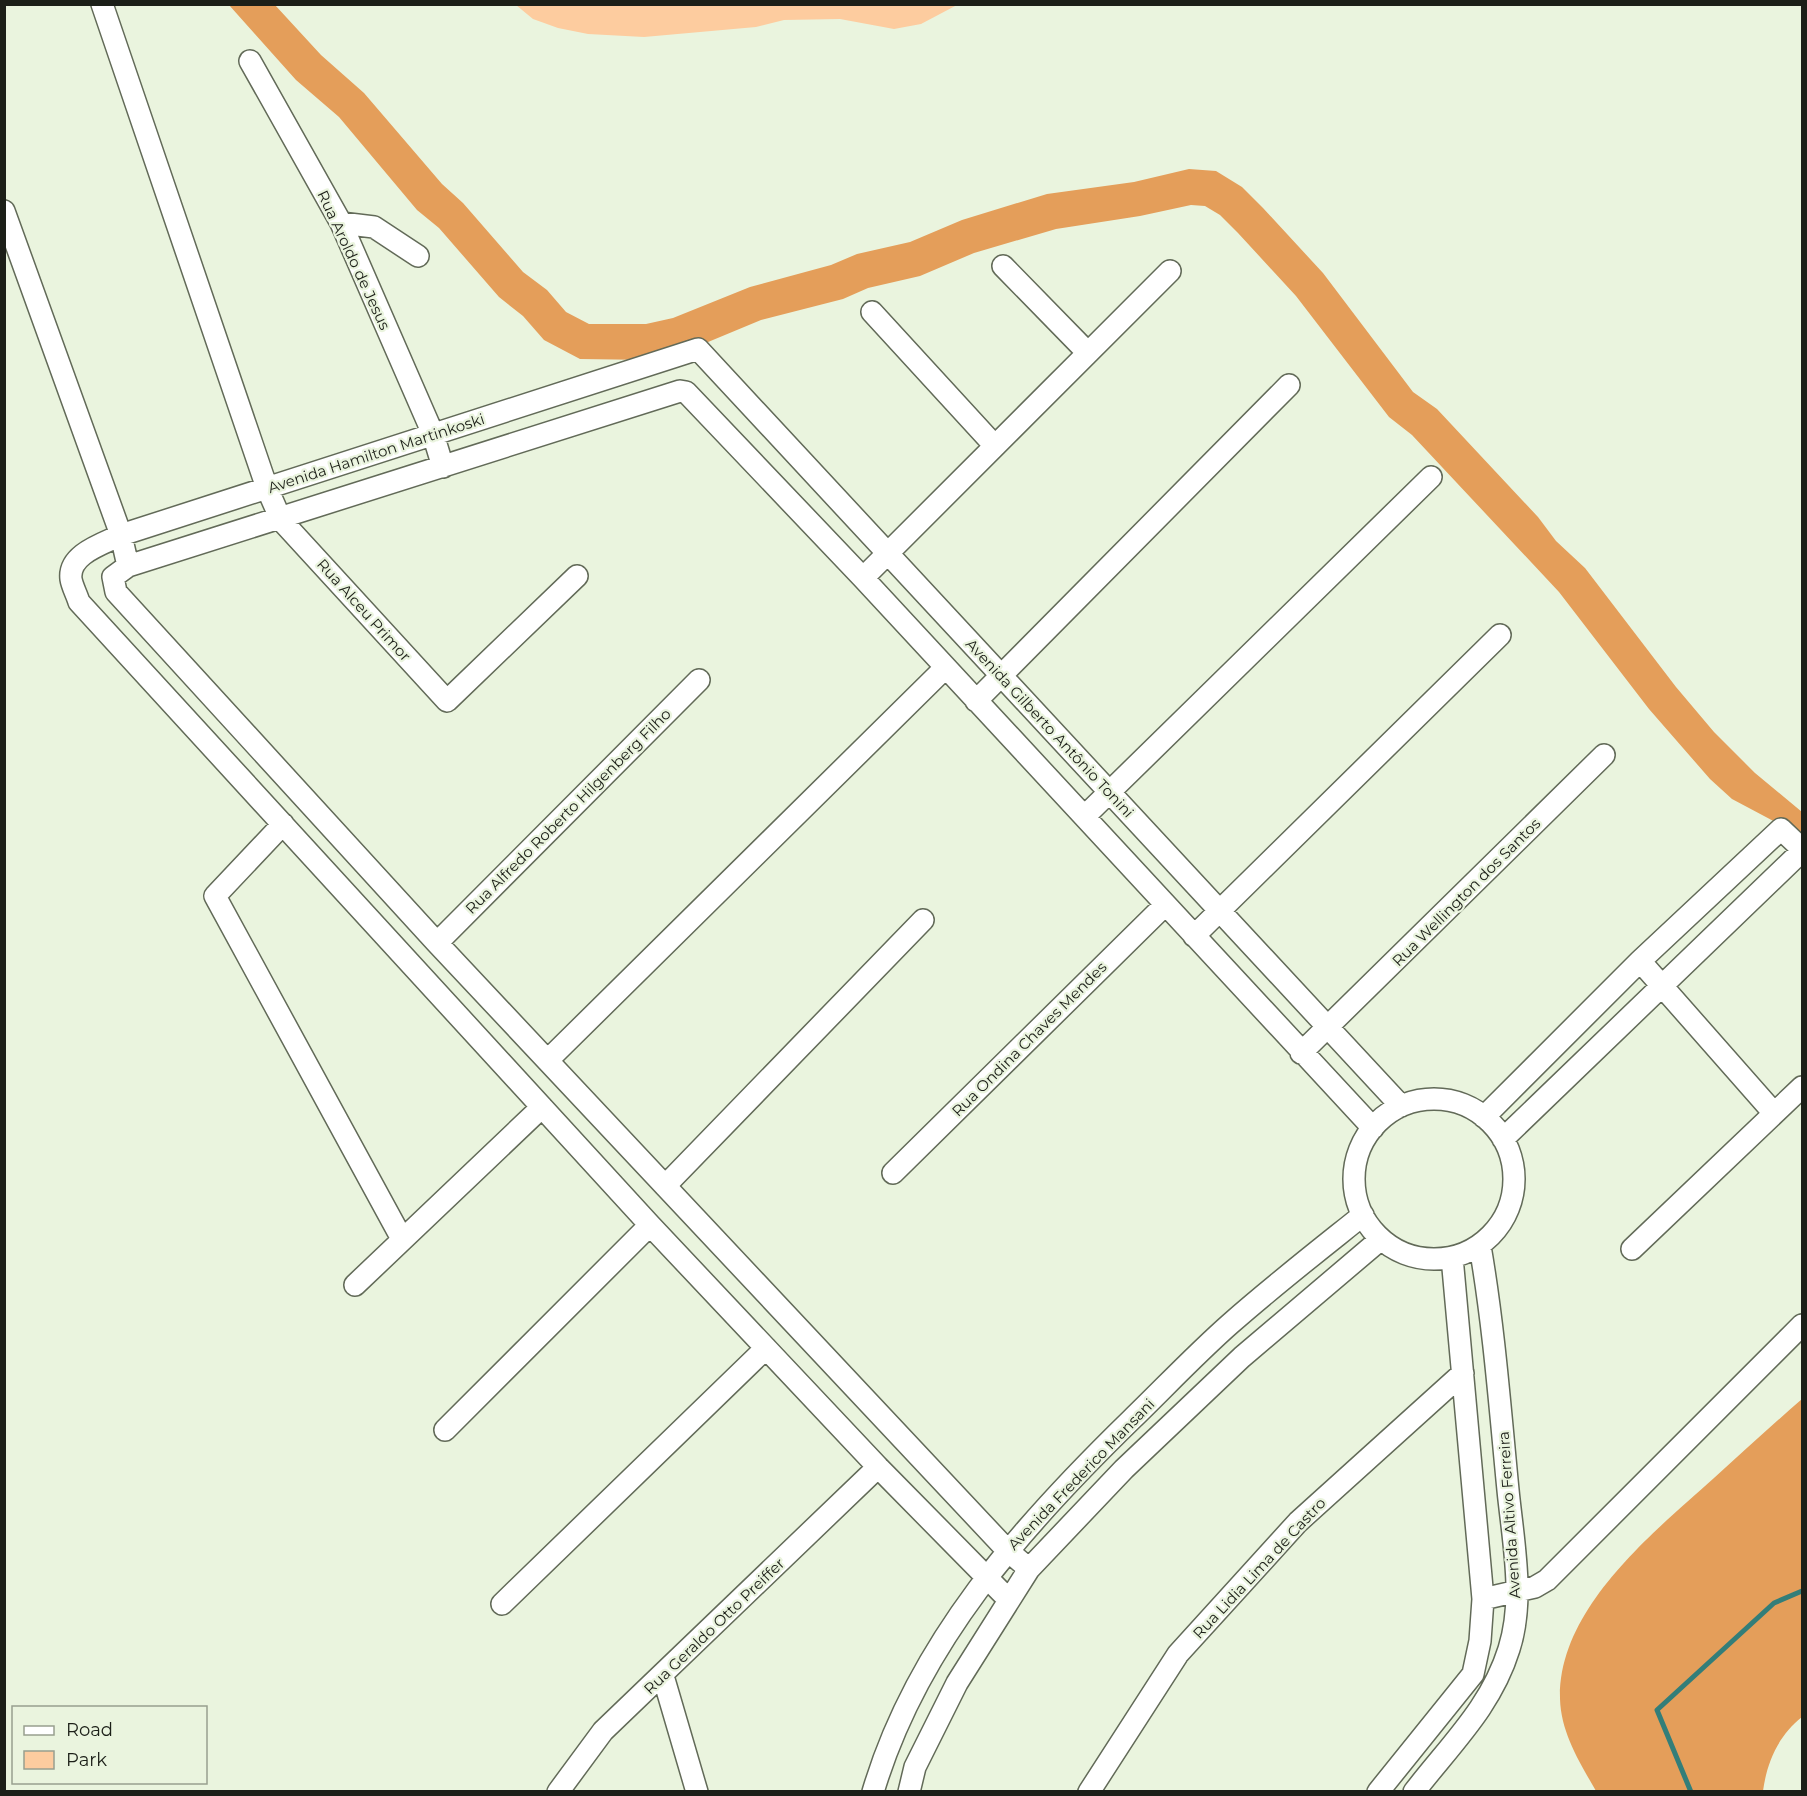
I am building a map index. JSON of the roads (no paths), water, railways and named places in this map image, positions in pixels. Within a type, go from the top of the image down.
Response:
[{"type":"street","name":"Rua Alceu Primor","points":[[102,4],[267,488],[281,520],[447,701],[578,576]]},
{"type":"street","name":"Rua Aroldo de Jesus","points":[[250,61],[341,224],[433,434],[442,467]]},
{"type":"street","points":[[4,212],[121,535],[121,572],[116,592],[437,943],[549,1059],[665,1186],[1007,1550],[1029,1569]]},
{"type":"street","points":[[341,224],[374,227],[418,256]]},
{"type":"street","points":[[1003,266],[1087,352]]},
{"type":"street","points":[[863,578],[886,552],[1170,271]]},
{"type":"street","points":[[872,312],[994,445]]},
{"type":"street","name":"Avenida Hamilton Martinkoski","points":[[283,824],[79,602],[71,579],[74,565],[86,552],[121,535],[698,349]]},
{"type":"street","name":"Avenida Gilberto Antônio Tonini","points":[[698,349],[1401,1106]]},
{"type":"street","points":[[976,701],[1000,674],[1289,385]]},
{"type":"street","points":[[121,572],[680,391],[691,396],[863,578],[1372,1128]]},
{"type":"street","points":[[1085,816],[1431,477]]},
{"type":"street","points":[[1194,936],[1500,635]]},
{"type":"street","points":[[549,1059],[945,668]]},
{"type":"street","name":"Rua Alfredo Roberto Hilgenberg Filho","points":[[437,943],[699,680]]},
{"type":"street","name":"Rua Wellington dos Santos","points":[[1301,1053],[1328,1029],[1604,755]]},
{"type":"street","points":[[402,1239],[215,896],[283,824],[650,1226],[878,1467],[1008,1599]]},
{"type":"street","points":[[1484,1117],[1640,961],[1781,829],[1803,850],[1661,984],[1503,1139]]},
{"type":"street","name":"Rua Ondina Chaves Mendes","points":[[893,1173],[1165,904]]},
{"type":"street","points":[[665,1186],[923,920]]},
{"type":"street","points":[[1640,961],[1773,1112]]},
{"type":"street","points":[[1632,1249],[1773,1112],[1803,1087]]},
{"type":"street","points":[[1422,1100],[1444,1100],[1472,1108],[1484,1117],[1503,1139],[1513,1167],[1512,1197],[1501,1224],[1480,1245],[1452,1257],[1422,1258],[1393,1248],[1381,1239],[1363,1215],[1358,1201],[1354,1173],[1362,1145],[1372,1128],[1401,1106],[1422,1100]]},
{"type":"street","points":[[355,1285],[542,1107]]},
{"type":"street","name":"Avenida Frederico Mansani","points":[[873,1791],[884,1756],[933,1657],[1007,1550],[1106,1444],[1229,1325],[1363,1215]]},
{"type":"street","points":[[445,1430],[650,1226]]},
{"type":"street","name":"Avenida Frederico Mansani","points":[[909,1791],[915,1767],[957,1683],[1029,1569],[1124,1469],[1242,1357],[1381,1239]]},
{"type":"street","name":"Avenida Altivo Ferreira","points":[[1414,1791],[1467,1730],[1494,1687],[1510,1647],[1517,1592],[1492,1315],[1480,1245]]},
{"type":"street","points":[[1378,1791],[1473,1674],[1480,1641],[1483,1599],[1452,1257]]},
{"type":"street","points":[[1483,1599],[1517,1592],[1547,1580],[1803,1325]]},
{"type":"street","points":[[502,1604],[766,1348]]},
{"type":"street","name":"Rua Lidia Lima de Castro","points":[[1089,1791],[1178,1654],[1298,1522],[1463,1374]]},
{"type":"street","name":"Rua Geraldo Otto Preiffer","points":[[558,1791],[603,1731],[663,1676],[878,1467]]},
{"type":"street","points":[[663,1676],[698,1791]]},
{"type":"waterway","points":[[1691,1792],[1657,1710],[1774,1603],[1802,1591]]}]
